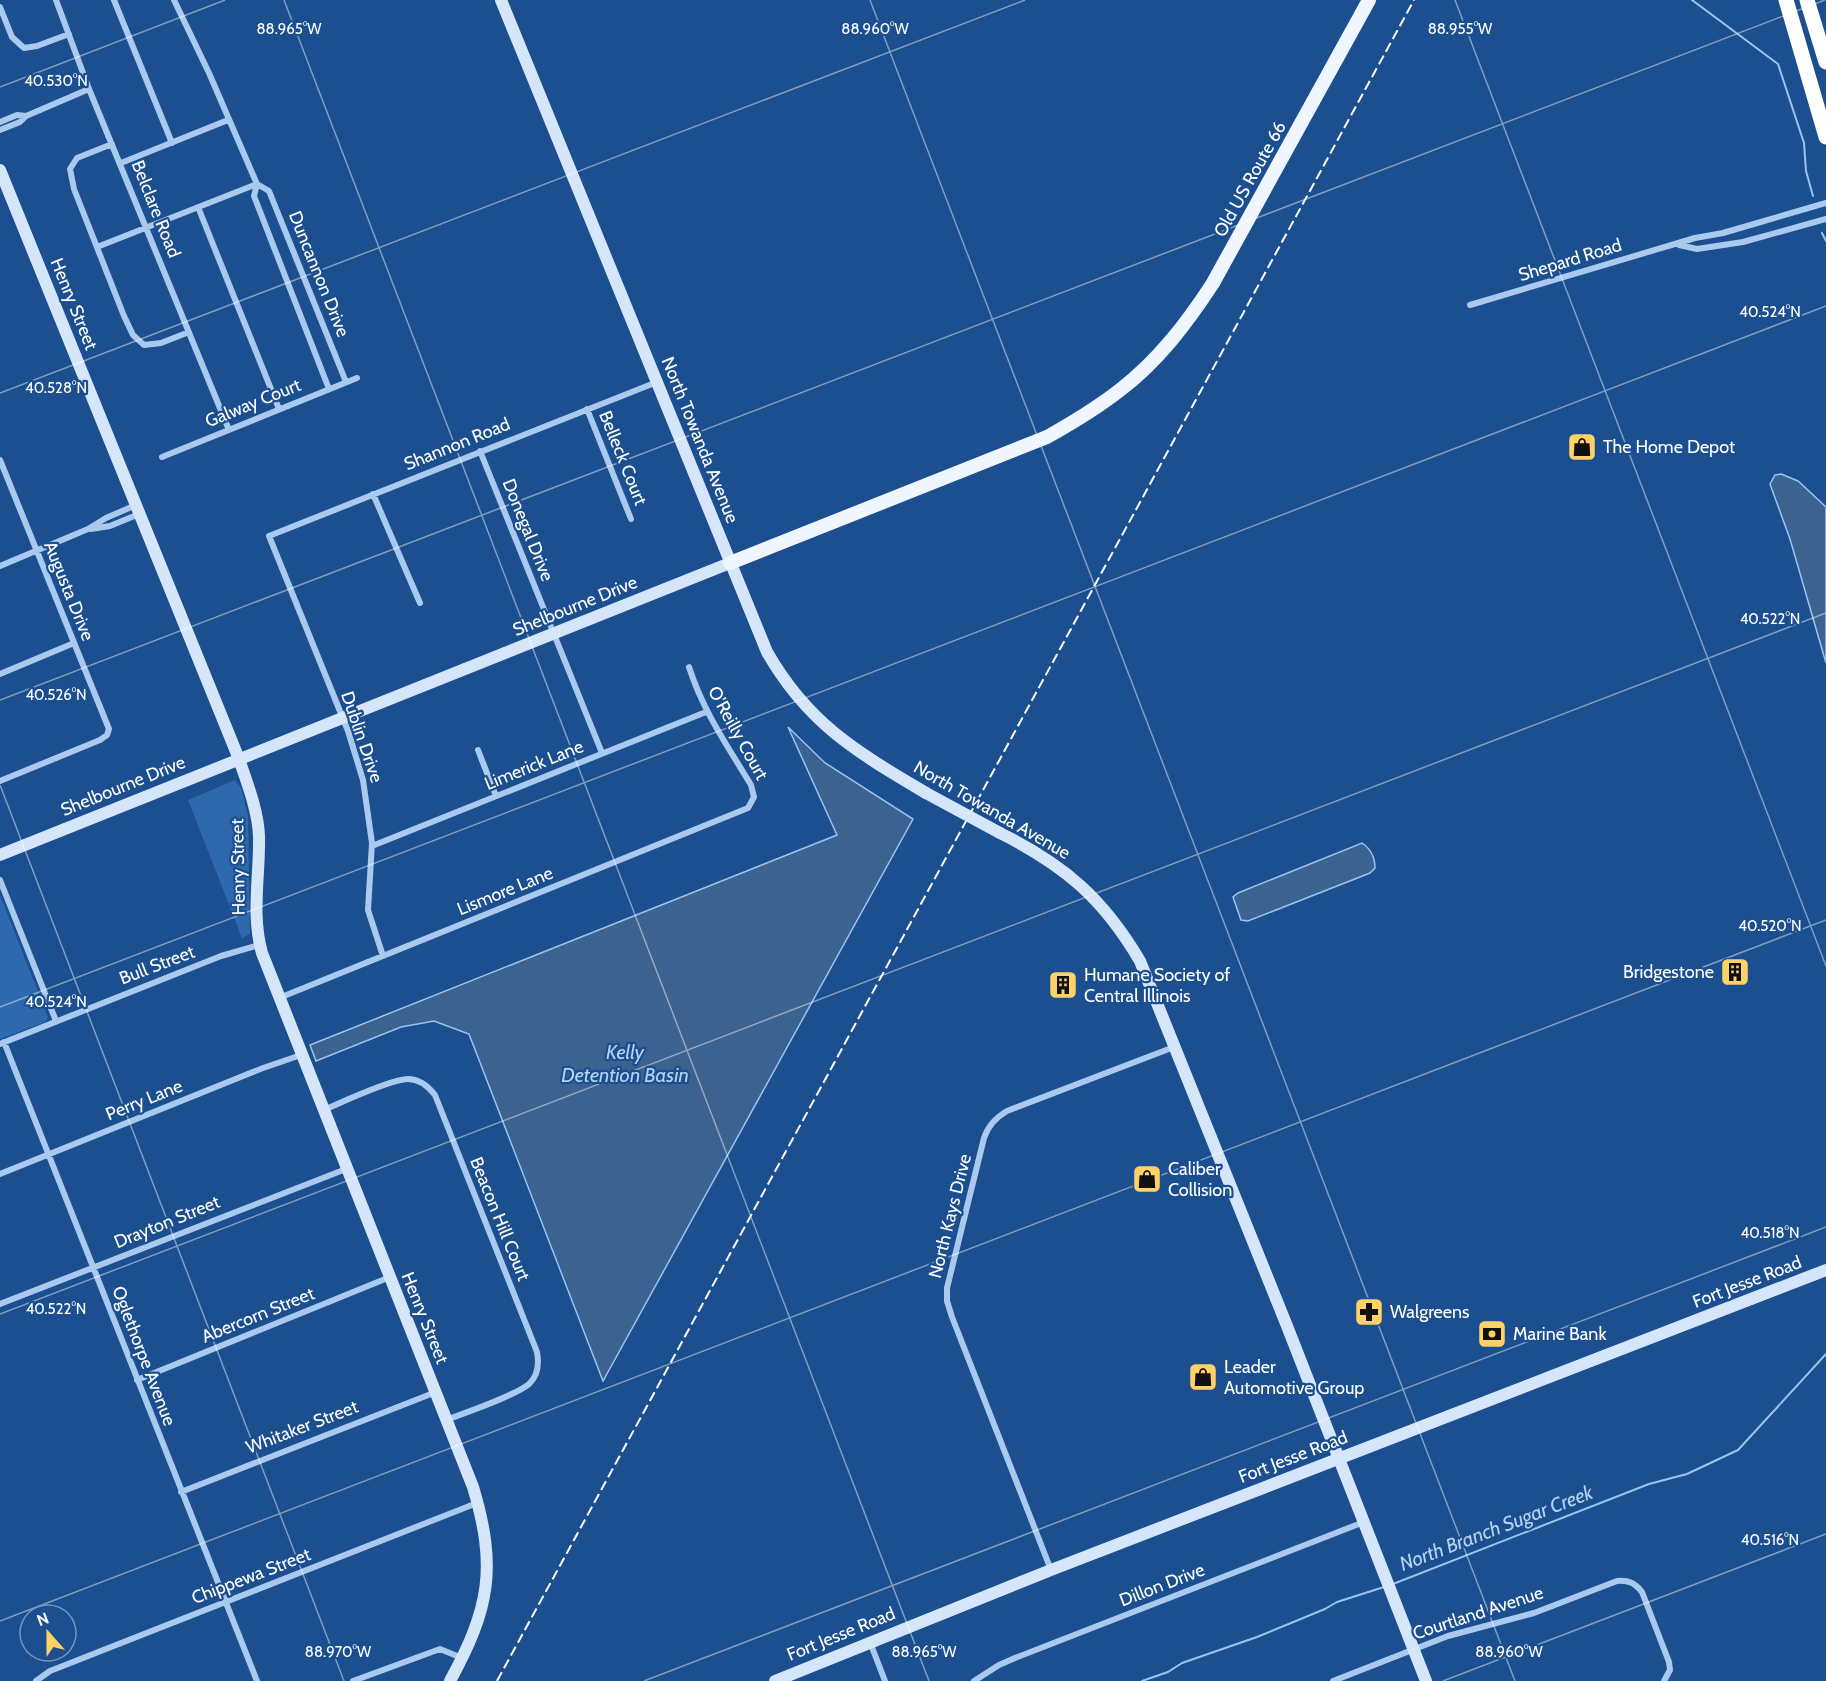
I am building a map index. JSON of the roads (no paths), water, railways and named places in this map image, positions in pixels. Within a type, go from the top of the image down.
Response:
[{"type":"highway","points":[[1786,0],[1826,137]]},
{"type":"highway","points":[[1807,0],[1826,62]]},
{"type":"main road","name":"North Towanda Avenue","points":[[501,0],[730,563],[767,652],[779,673],[803,704],[857,752],[926,793],[1028,847],[1075,880],[1095,898],[1115,922],[1140,961],[1340,1459],[1426,1681]]},
{"type":"main road","name":"Old US Route 66","points":[[1148,365],[1190,317],[1213,283],[1369,0]]},
{"type":"main road","name":"Henry Street","points":[[0,170],[248,784],[259,834],[256,910],[260,945],[278,998],[436,1392],[478,1503],[487,1543],[487,1570],[481,1611],[472,1638],[450,1681]]},
{"type":"main road","name":"Shelbourne Drive","points":[[0,855],[1047,437],[1087,414],[1121,390],[1148,365]]},
{"type":"main road","name":"Fort Jesse Road","points":[[775,1681],[1051,1570],[1826,1270]]},
{"type":"street","name":"Belclare Road","points":[[56,0],[89,89],[229,430]]},
{"type":"street","points":[[114,0],[172,143]]},
{"type":"street","name":"Duncannon Drive","points":[[174,0],[209,73],[257,184],[269,191],[346,382]]},
{"type":"street","points":[[0,7],[12,37],[24,48],[37,46],[69,34]]},
{"type":"street","points":[[0,130],[20,122],[26,116],[89,89]]},
{"type":"street","points":[[0,122],[17,115],[26,116]]},
{"type":"street","points":[[121,164],[228,120]]},
{"type":"street","points":[[112,144],[77,158],[70,169],[74,189],[133,335],[144,345],[161,343],[189,332]]},
{"type":"street","points":[[97,247],[257,184]]},
{"type":"street","name":"Duncannon Drive","points":[[257,184],[254,196],[329,389]]},
{"type":"street","name":"Shepard Road","points":[[1470,305],[1678,245],[1695,238],[1724,233],[1826,203]]},
{"type":"street","points":[[198,207],[279,409]]},
{"type":"street","name":"Shepard Road","points":[[1678,245],[1696,249],[1743,242],[1826,219]]},
{"type":"street","name":"Galway Court","points":[[162,457],[357,378]]},
{"type":"street","name":"Shannon Road","points":[[269,536],[657,382]]},
{"type":"street","name":"Belleck Court","points":[[587,409],[631,519]]},
{"type":"street","name":"Donegal Drive","points":[[480,451],[602,753]]},
{"type":"street","name":"Augusta Drive","points":[[0,460],[108,724],[108,732],[100,740],[0,781]]},
{"type":"street","points":[[374,494],[420,603]]},
{"type":"street","points":[[0,566],[88,529],[110,526],[138,510]]},
{"type":"street","name":"Dublin Drive","points":[[269,536],[342,718],[363,780],[369,810],[372,846],[368,910],[383,956]]},
{"type":"street","points":[[0,674],[74,643]]},
{"type":"street","name":"O'Reilly Court","points":[[689,667],[706,712],[754,791],[752,803],[743,811]]},
{"type":"street","name":"Limerick Lane","points":[[372,846],[706,712]]},
{"type":"street","points":[[478,750],[496,796]]},
{"type":"street","name":"Lismore Lane","points":[[278,998],[743,811]]},
{"type":"street","points":[[0,880],[56,1021]]},
{"type":"street","name":"Bull Street","points":[[2,1043],[221,956],[260,945]]},
{"type":"street","name":"Oglethorpe Avenue","points":[[2,1043],[49,1155],[257,1681]]},
{"type":"street","name":"North Kays Drive","points":[[1051,1570],[946,1301],[947,1288],[984,1138],[995,1120],[1007,1112],[1175,1047]]},
{"type":"street","name":"Perry Lane","points":[[0,1174],[263,1068],[301,1055]]},
{"type":"street","name":"Beacon Hill Court","points":[[323,1110],[399,1080],[415,1080],[430,1088],[435,1095],[508,1277],[537,1352],[539,1360],[535,1376],[523,1389],[446,1420]]},
{"type":"street","name":"Drayton Street","points":[[0,1304],[346,1169]]},
{"type":"street","name":"Abercorn Street","points":[[137,1380],[390,1277]]},
{"type":"street","name":"Whitaker Street","points":[[181,1492],[436,1392]]},
{"type":"street","name":"Chippewa Street","points":[[36,1681],[51,1671],[478,1503]]},
{"type":"street","name":"Dillon Drive","points":[[974,1681],[1015,1658],[1364,1522]]},
{"type":"street","name":"Courtland Avenue","points":[[1333,1681],[1448,1636],[1534,1613],[1625,1580],[1634,1583],[1642,1592],[1669,1662],[1666,1679]]},
{"type":"street","points":[[870,1641],[885,1681]]},
{"type":"street","points":[[353,1681],[440,1649],[462,1658]]},
{"type":"water","points":[[1781,474],[1798,481],[1826,507],[1826,663],[1790,539],[1770,484],[1775,475]]},
{"type":"water","name":"Kelly Detention Basin","points":[[788,727],[825,763],[913,819],[603,1381],[469,1034],[434,1021],[401,1027],[316,1061],[310,1045],[837,835]]},
{"type":"water","points":[[1362,843],[1368,848],[1374,860],[1375,868],[1370,873],[1248,921],[1241,920],[1233,897],[1238,893]]},
{"type":"waterway","points":[[1692,0],[1778,64],[1804,143],[1806,171],[1813,196]]},
{"type":"waterway","points":[[1822,233],[1826,241]]},
{"type":"waterway","name":"North Branch Sugar Creek","points":[[1393,1584],[1649,1484],[1687,1474],[1738,1450],[1826,1354]]},
{"type":"waterway","name":"North Branch Sugar Creek","points":[[1142,1681],[1168,1672],[1182,1663],[1257,1637],[1337,1602],[1384,1587]]},
{"type":"railway","points":[[497,1681],[1414,0]]},
{"type":"place","name":"The Home Depot","points":[[1582,447]]},
{"type":"place","name":"Bridgestone","points":[[1735,972]]},
{"type":"place","name":"Humane Society of Central Illinois","points":[[1063,985]]},
{"type":"place","name":"Caliber Collision","points":[[1147,1179]]},
{"type":"place","name":"Walgreens","points":[[1369,1312]]},
{"type":"place","name":"Marine Bank","points":[[1492,1334]]},
{"type":"place","name":"Leader Automotive Group","points":[[1203,1377]]}]
